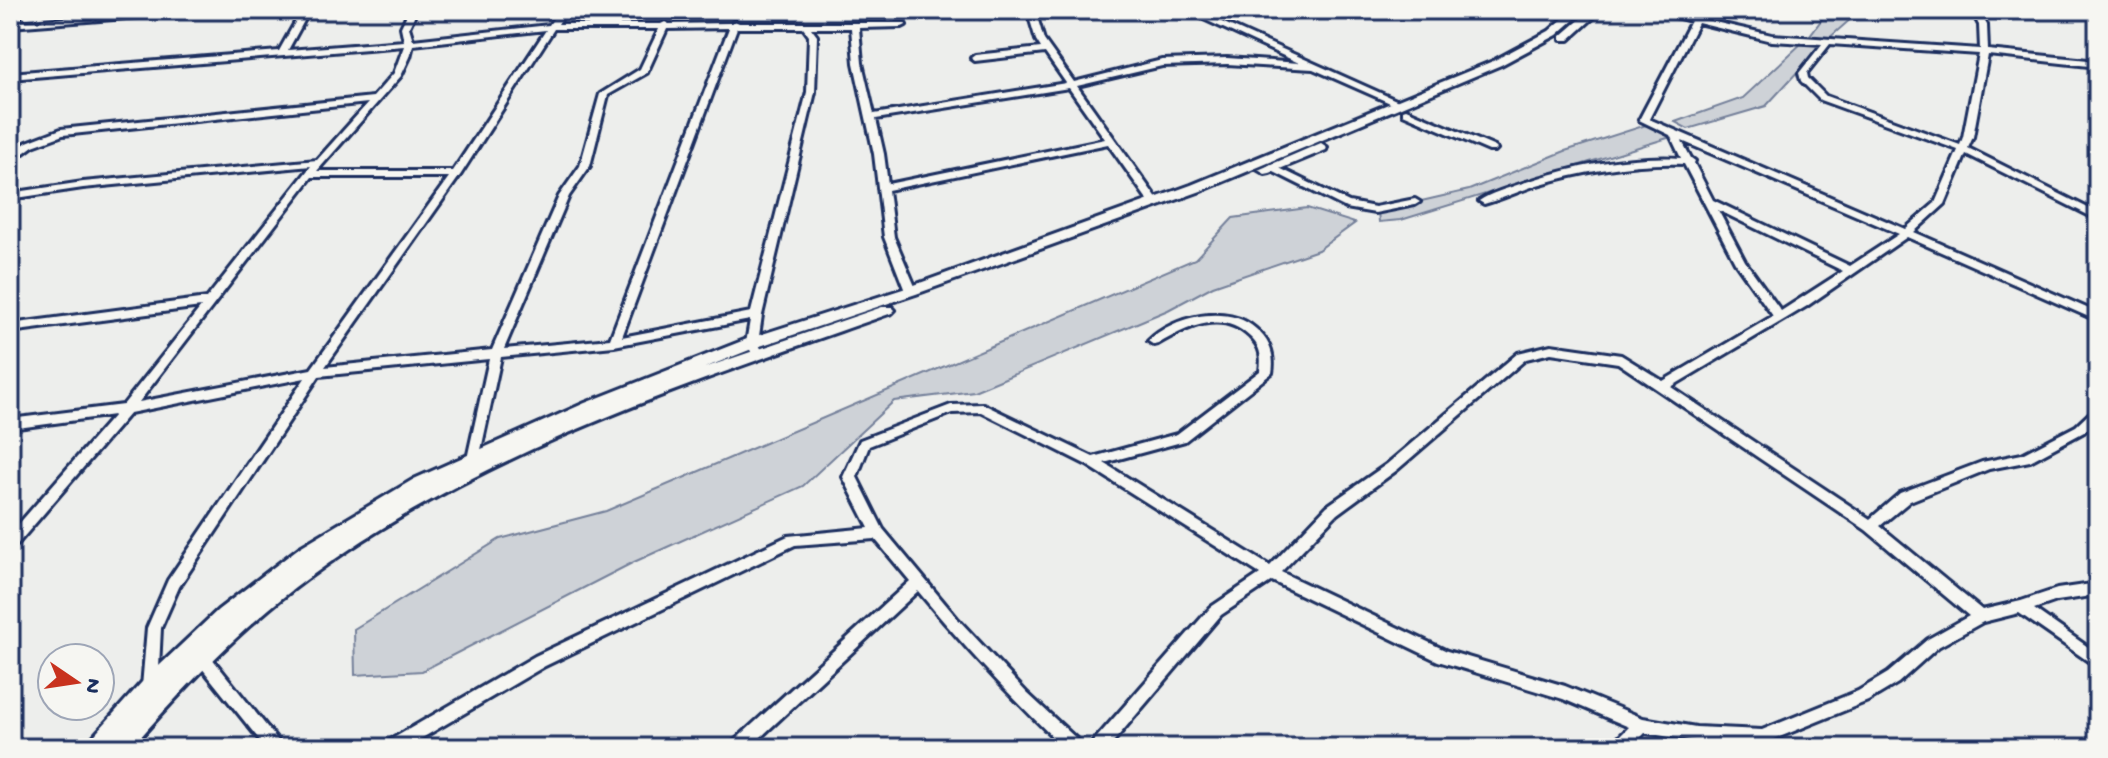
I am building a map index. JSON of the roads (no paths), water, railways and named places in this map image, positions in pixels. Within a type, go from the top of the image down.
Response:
[{"type":"street","points":[[10,24],[22,10]]},
{"type":"street","points":[[105,18],[112,10]]},
{"type":"street","points":[[10,24],[204,10]]},
{"type":"street","points":[[282,53],[306,10]]},
{"type":"street","points":[[10,543],[126,409],[309,174],[403,64],[408,55],[405,27],[413,10]]},
{"type":"street","points":[[157,690],[154,628],[173,584],[315,372],[456,174],[563,10]]},
{"type":"street","points":[[1031,10],[1040,40],[1155,203]]},
{"type":"street","points":[[1188,10],[1492,149]]},
{"type":"street","points":[[117,748],[157,690],[202,657],[244,619],[314,564],[427,494],[755,349],[1064,247],[1271,167],[1530,47],[1553,33],[1580,10]]},
{"type":"street","points":[[96,748],[157,690],[225,616],[307,552],[407,492],[473,459],[591,407],[1155,203],[1403,108],[1542,52],[1565,38],[1597,10]]},
{"type":"street","points":[[1653,10],[1768,37],[1984,52],[2098,64]]},
{"type":"street","points":[[1701,10],[1644,120],[2015,278],[2098,317]]},
{"type":"street","points":[[1662,387],[1851,271],[1907,233],[1940,204],[1963,149],[1984,52],[1983,25],[1975,10]]},
{"type":"street","points":[[1983,10],[2098,12]]},
{"type":"street","points":[[10,76],[408,43],[552,27],[735,23],[902,25]]},
{"type":"street","points":[[614,342],[735,23]]},
{"type":"street","points":[[473,459],[495,356],[564,196],[585,166],[604,94],[644,71],[665,24]]},
{"type":"street","points":[[755,349],[756,315],[811,92],[813,36],[805,25]]},
{"type":"street","points":[[855,26],[858,63],[872,117],[889,237],[911,291]]},
{"type":"street","points":[[1827,43],[1803,73],[1804,79],[1823,98],[1963,149],[2098,217]]},
{"type":"street","points":[[975,58],[1047,50]]},
{"type":"street","points":[[872,117],[1071,85],[1162,63],[1227,61],[1314,66]]},
{"type":"street","points":[[10,160],[30,144],[61,132],[376,99]]},
{"type":"street","points":[[1674,134],[1740,262],[1779,317]]},
{"type":"street","points":[[884,188],[1112,140]]},
{"type":"street","points":[[1484,201],[1512,188],[1651,159],[1690,161]]},
{"type":"street","points":[[10,196],[83,185],[321,162]]},
{"type":"street","points":[[1271,167],[1346,205],[1375,210],[1415,202]]},
{"type":"street","points":[[309,174],[456,174]]},
{"type":"street","points":[[1710,202],[1851,271]]},
{"type":"street","points":[[10,328],[208,302]]},
{"type":"street","points":[[10,424],[126,409],[315,372],[614,342],[756,315]]},
{"type":"street","points":[[1092,462],[1181,438],[1266,373],[1269,358],[1265,346],[1248,325],[1237,320],[1209,317],[1176,328],[1154,341]]},
{"type":"street","points":[[1098,748],[1216,611],[1271,574],[1332,510],[1392,467],[1522,356],[1551,349],[1621,359],[1871,526],[1980,617]]},
{"type":"street","points":[[1075,748],[1022,698],[962,633],[878,533],[850,477],[864,443],[951,409],[983,408],[1092,462],[1271,574],[1443,656],[1565,693],[1642,725],[1696,734],[1762,737],[1863,696],[1893,678],[1933,643],[1980,617],[2057,595],[2098,589]]},
{"type":"street","points":[[1871,526],[1905,497],[1987,465],[2025,458],[2080,429],[2098,412]]},
{"type":"street","points":[[391,748],[540,661],[793,540],[878,533]]},
{"type":"street","points":[[738,748],[919,581]]},
{"type":"street","points":[[2021,607],[2098,662]]},
{"type":"street","points":[[202,657],[276,748]]},
{"type":"street","points":[[1619,748],[1642,725]]}]
